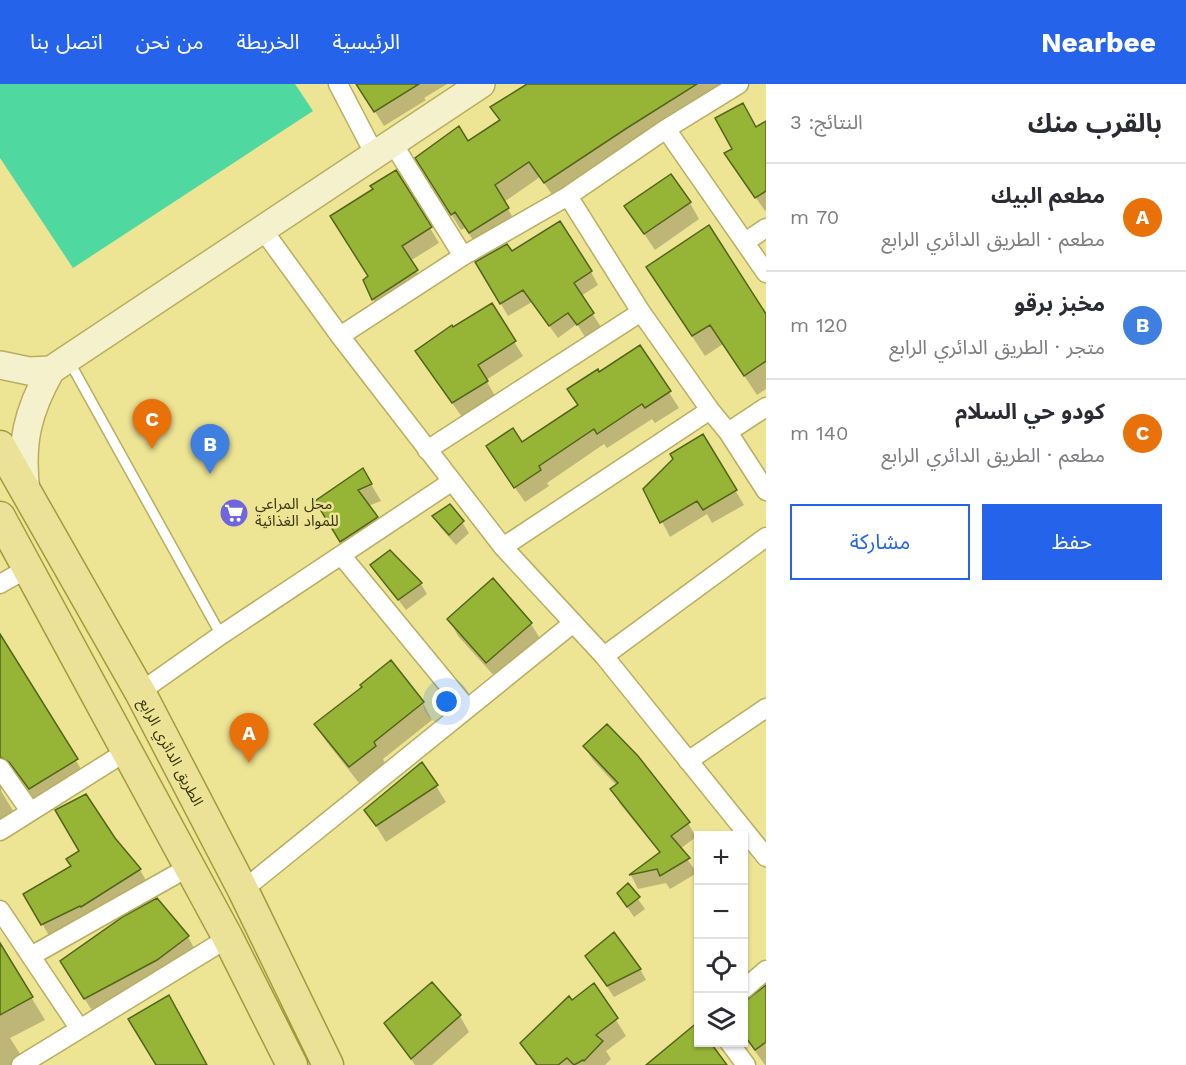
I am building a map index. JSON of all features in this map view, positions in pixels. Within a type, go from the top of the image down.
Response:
[{"type":"main road","name":"الطريق الدائري الرابع","points":[[0,446],[140,693],[243,890],[328,1065]]},
{"type":"main road","points":[[2,522],[228,938],[292,1065]]},
{"type":"street","points":[[338,84],[464,256]]},
{"type":"street","points":[[26,492],[23,467],[27,425],[38,392],[59,364],[480,84]]},
{"type":"street","points":[[340,336],[464,256],[568,196],[666,129],[739,84]]},
{"type":"street","points":[[666,129],[766,273]]},
{"type":"street","points":[[568,196],[641,312],[728,432],[766,491]]},
{"type":"street","points":[[745,242],[766,228]]},
{"type":"street","points":[[263,230],[340,336],[503,547],[604,656],[766,857]]},
{"type":"street","points":[[427,450],[641,312]]},
{"type":"street","points":[[0,365],[29,371],[59,364]]},
{"type":"street","points":[[728,432],[766,407]]},
{"type":"street","points":[[503,547],[710,410]]},
{"type":"street","points":[[140,693],[221,635],[451,482]]},
{"type":"street","points":[[604,656],[766,537]]},
{"type":"street","points":[[342,555],[467,708]]},
{"type":"street","points":[[0,584],[28,568]]},
{"type":"street","points":[[243,890],[572,624]]},
{"type":"street","points":[[688,761],[766,708]]},
{"type":"street","points":[[0,831],[127,751]]},
{"type":"street","points":[[0,768],[30,811]]},
{"type":"street","points":[[31,956],[189,867]]},
{"type":"street","points":[[0,910],[79,1029]]},
{"type":"street","points":[[21,1065],[228,938]]},
{"type":"street","points":[[748,986],[766,970]]},
{"type":"street","points":[[733,1047],[746,1065]]},
{"type":"lane","points":[[59,364],[221,635]]},
{"type":"green space","points":[[0,84],[295,84],[313,111],[73,268],[0,158]]},
{"type":"building","points":[[356,84],[419,84],[374,112]]},
{"type":"building","points":[[527,84],[697,84],[544,183],[529,162],[495,185],[509,208],[469,233],[455,212],[451,215],[415,158],[459,126],[468,141],[500,120],[490,107]]},
{"type":"building","points":[[743,103],[756,127],[766,121],[766,191],[755,198],[724,153],[732,149],[715,118]]},
{"type":"building","points":[[396,170],[432,227],[402,246],[418,270],[372,300],[363,280],[368,276],[330,216],[373,189],[370,186]]},
{"type":"building","points":[[671,174],[691,202],[644,234],[624,206]]},
{"type":"building","points":[[560,221],[592,271],[574,283],[594,313],[577,325],[568,313],[549,326],[523,290],[500,304],[475,262],[507,244],[512,251]]},
{"type":"building","points":[[709,225],[766,314],[766,361],[744,376],[710,325],[692,336],[646,267]]},
{"type":"building","points":[[492,303],[516,341],[478,365],[488,381],[452,403],[415,351],[452,325],[453,327]]},
{"type":"building","points":[[640,345],[671,391],[645,408],[642,404],[597,434],[594,429],[539,466],[541,470],[514,488],[486,446],[513,428],[522,442],[578,405],[567,389],[598,369],[599,372]]},
{"type":"building","points":[[703,434],[737,490],[703,510],[697,501],[660,523],[643,489],[673,459],[670,454]]},
{"type":"building","points":[[363,468],[372,484],[358,490],[378,517],[340,542],[315,501]]},
{"type":"building","points":[[450,504],[464,521],[449,535],[432,516]]},
{"type":"building","points":[[390,550],[422,583],[398,600],[370,565]]},
{"type":"building","points":[[493,578],[532,623],[486,663],[447,619]]},
{"type":"building","points":[[0,634],[78,759],[29,789],[9,762],[0,757]]},
{"type":"building","points":[[391,660],[424,702],[374,742],[376,746],[349,767],[314,724],[362,687],[360,685]]},
{"type":"building","points":[[607,724],[638,756],[690,822],[671,836],[690,858],[660,876],[657,869],[629,875],[660,852],[610,789],[618,783],[583,746]]},
{"type":"building","points":[[422,762],[438,785],[376,826],[364,810]]},
{"type":"building","points":[[86,794],[115,838],[141,869],[81,907],[41,925],[23,894],[71,866],[66,859],[79,851],[55,810]]},
{"type":"building","points":[[628,883],[640,897],[627,907],[617,893]]},
{"type":"building","points":[[157,898],[189,936],[157,960],[84,999],[60,961],[124,916]]},
{"type":"building","points":[[614,932],[641,969],[607,986],[585,956]]},
{"type":"building","points":[[0,943],[33,997],[0,1015]]},
{"type":"building","points":[[432,982],[461,1015],[411,1059],[384,1023]]},
{"type":"building","points":[[594,983],[618,1018],[596,1035],[603,1041],[584,1061],[574,1065],[567,1058],[558,1065],[537,1065],[520,1043],[569,996],[572,1000]]},
{"type":"building","points":[[766,985],[766,1042],[755,1050],[748,1040],[748,999]]},
{"type":"building","points":[[169,995],[207,1065],[156,1065],[128,1019]]},
{"type":"building","points":[[694,1025],[694,1047],[714,1047],[727,1065],[646,1065]]},
{"type":"place","name":"كودو حي السلام","points":[[152,449]]},
{"type":"place","name":"مخبز برقو","points":[[210,474]]},
{"type":"place","name":"محل المراعي للمواد الغذائية","points":[[234,513]]},
{"type":"place","name":"مطعم البيك","points":[[249,763]]}]
